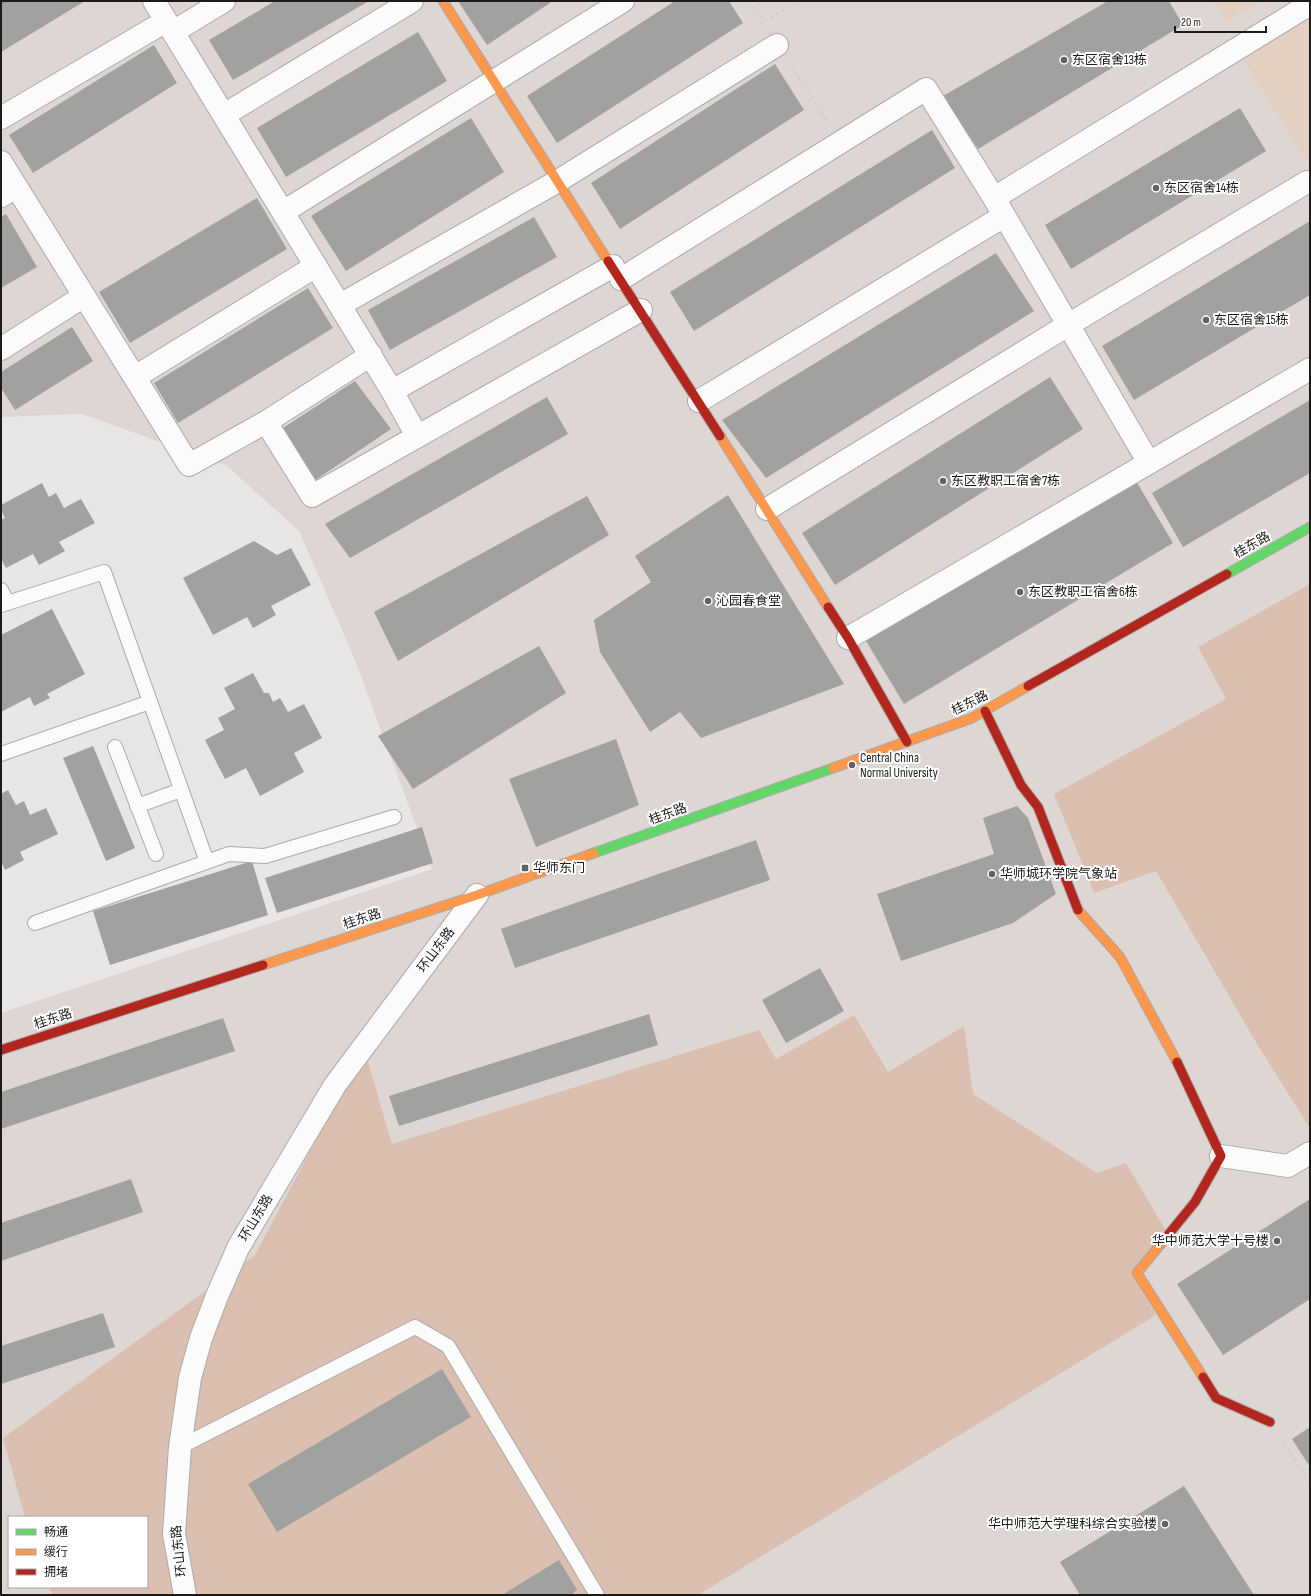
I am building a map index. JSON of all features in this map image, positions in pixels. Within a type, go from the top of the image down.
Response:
[{"type":"street","points":[[154,1],[392,390],[417,436]]},
{"type":"street","points":[[1,118],[170,26],[224,1]]},
{"type":"street","points":[[224,115],[412,1]]},
{"type":"street","points":[[443,1],[699,401],[848,638],[907,742]]},
{"type":"street","points":[[283,212],[623,1]]},
{"type":"street","points":[[699,401],[1310,4]]},
{"type":"street","points":[[340,305],[558,181],[778,45]]},
{"type":"street","points":[[392,390],[617,273],[841,142],[926,89],[999,207],[1149,463]]},
{"type":"street","points":[[1,162],[9,192],[84,296],[189,465],[266,422],[371,356]]},
{"type":"street","points":[[767,509],[1068,325],[1307,182]]},
{"type":"street","points":[[135,377],[316,266]]},
{"type":"street","points":[[1,349],[84,296]]},
{"type":"street","points":[[266,422],[312,496],[641,310]]},
{"type":"street","points":[[848,638],[1310,369]]},
{"type":"street","name":"桂东路","points":[[1,1050],[477,895],[972,718],[1310,527]]},
{"type":"street","points":[[985,711],[1021,786],[1038,807],[1079,912],[1120,957],[1170,1048],[1221,1156]]},
{"type":"street","name":"环山东路","points":[[185,1595],[174,1534],[180,1447],[190,1378],[195,1358],[217,1296],[238,1248],[336,1085],[477,895]]},
{"type":"street","points":[[1221,1156],[1288,1166],[1310,1153]]},
{"type":"street","points":[[1221,1156],[1195,1202],[1137,1273],[1216,1398],[1270,1422]]},
{"type":"lane","points":[[1,590],[4,604],[104,572],[207,862]]},
{"type":"lane","points":[[1,754],[150,702]]},
{"type":"lane","points":[[115,747],[156,854]]},
{"type":"lane","points":[[137,806],[181,790]]},
{"type":"lane","points":[[35,923],[229,854],[265,856],[394,817]]},
{"type":"lane","points":[[180,1447],[415,1327],[448,1346],[597,1595]]},
{"type":"path","points":[[750,1],[764,22],[798,1]]},
{"type":"path","points":[[778,45],[841,142]]},
{"type":"path","points":[[1270,1422],[1310,1484]]},
{"type":"shaded area","name":"Central China Normal University","points":[[1,1],[1310,1],[1310,1595],[1,1595],[1,1013],[432,869],[355,660],[299,531],[227,466],[82,414],[1,417]]},
{"type":"shaded area","points":[[1214,1],[1261,1],[1226,22]]},
{"type":"shaded area","points":[[1310,4],[1310,166],[1237,50]]},
{"type":"shaded area","points":[[1310,584],[1310,1128],[1260,1049],[1156,871],[1094,893],[1054,794],[1226,699],[1198,647]]},
{"type":"shaded area","points":[[854,1015],[888,1072],[964,1026],[973,1094],[1097,1173],[1126,1163],[1165,1229],[1131,1273],[1156,1315],[698,1595],[53,1595],[49,1588],[148,1588],[148,1516],[25,1516],[3,1438],[255,1255],[342,1091],[367,1058],[392,1144],[759,1030],[776,1059]]},
{"type":"building","points":[[1,1],[85,1],[1,52]]},
{"type":"building","points":[[275,1],[369,1],[233,80],[209,40]]},
{"type":"building","points":[[458,1],[553,1],[487,45]]},
{"type":"building","points":[[675,1],[729,1],[743,23],[557,143],[527,96]]},
{"type":"building","name":"东区宿舍13栋","points":[[1108,1],[1169,1],[1183,25],[978,149],[943,96]]},
{"type":"building","points":[[418,32],[447,81],[286,177],[257,128]]},
{"type":"building","points":[[154,45],[177,83],[33,173],[9,135]]},
{"type":"building","points":[[775,64],[804,110],[620,229],[591,183]]},
{"type":"building","name":"东区宿舍14栋","points":[[1240,108],[1266,151],[1071,269],[1045,225]]},
{"type":"building","points":[[471,118],[504,172],[346,271],[311,216]]},
{"type":"building","points":[[932,130],[955,168],[694,331],[670,292]]},
{"type":"building","points":[[257,198],[287,249],[130,343],[99,292]]},
{"type":"building","points":[[6,214],[37,267],[1,288],[1,217]]},
{"type":"building","points":[[534,217],[557,257],[390,350],[368,310]]},
{"type":"building","name":"东区宿舍15栋","points":[[1310,221],[1310,295],[1134,400],[1102,346]]},
{"type":"building","points":[[996,253],[1034,311],[766,478],[722,420]]},
{"type":"building","points":[[308,288],[333,328],[178,423],[154,383]]},
{"type":"building","points":[[72,327],[93,361],[15,410],[1,388],[1,372]]},
{"type":"building","name":"东区教职工宿舍7栋","points":[[1050,377],[1083,429],[835,585],[802,533]]},
{"type":"building","points":[[355,381],[391,429],[311,483],[280,430]]},
{"type":"building","points":[[547,397],[568,434],[350,558],[325,524]]},
{"type":"building","points":[[1310,400],[1310,473],[1183,547],[1152,493]]},
{"type":"building","name":"东区教职工宿舍6栋","points":[[1136,481],[1173,543],[904,704],[866,641]]},
{"type":"building","points":[[42,483],[49,497],[56,493],[64,508],[81,499],[95,523],[59,542],[65,551],[39,565],[33,554],[6,568],[1,559],[1,520],[5,518],[1,510],[1,505]]},
{"type":"building","name":"沁园春食堂","points":[[728,495],[844,684],[701,738],[680,712],[650,732],[600,652],[594,620],[651,582],[635,556]]},
{"type":"building","points":[[587,496],[609,535],[398,661],[374,612]]},
{"type":"building","points":[[254,541],[277,555],[291,548],[311,585],[271,606],[276,615],[253,628],[247,617],[213,635],[183,578]]},
{"type":"building","points":[[52,609],[85,674],[47,694],[50,698],[34,706],[30,697],[1,712],[1,635]]},
{"type":"building","points":[[539,646],[566,693],[413,789],[378,736]]},
{"type":"building","points":[[253,673],[264,693],[269,693],[273,702],[280,698],[288,712],[304,704],[322,738],[294,753],[304,772],[260,796],[246,768],[225,779],[205,740],[224,730],[218,718],[235,709],[224,688]]},
{"type":"building","points":[[616,739],[639,805],[536,847],[509,779]]},
{"type":"building","points":[[93,746],[135,848],[106,861],[63,758]]},
{"type":"building","points":[[8,790],[16,805],[24,801],[30,815],[46,808],[58,834],[20,852],[24,860],[5,870],[1,861],[1,794]]},
{"type":"building","name":"华师城环学院气象站","points":[[1017,806],[1028,818],[1056,894],[1013,923],[901,961],[877,894],[994,854],[983,818]]},
{"type":"building","points":[[422,827],[433,863],[277,913],[265,878]]},
{"type":"building","points":[[756,840],[770,880],[515,968],[501,929]]},
{"type":"building","points":[[252,861],[268,915],[110,965],[93,911]]},
{"type":"building","points":[[820,968],[844,1011],[786,1043],[762,1000]]},
{"type":"building","points":[[649,1014],[658,1045],[399,1126],[389,1096]]},
{"type":"building","points":[[223,1018],[235,1051],[1,1129],[1,1092]]},
{"type":"building","points":[[131,1179],[143,1212],[1,1261],[1,1223]]},
{"type":"building","name":"华中师范大学十号楼","points":[[1310,1199],[1310,1299],[1223,1355],[1177,1284]]},
{"type":"building","points":[[103,1313],[115,1347],[1,1384],[1,1346]]},
{"type":"building","points":[[442,1369],[471,1417],[277,1532],[248,1484]]},
{"type":"building","points":[[1310,1427],[1310,1467],[1292,1439]]},
{"type":"building","name":"华中师范大学理科综合实验楼","points":[[1184,1486],[1254,1595],[1080,1595],[1060,1562]]},
{"type":"building","points":[[559,1560],[577,1590],[572,1594],[573,1595],[502,1595]]},
{"type":"traffic: fast","points":[[1227,574],[1310,527]]},
{"type":"traffic: fast","points":[[594,853],[833,768]]},
{"type":"traffic: slow","points":[[443,1],[608,261]]},
{"type":"traffic: slow","points":[[720,436],[828,607]]},
{"type":"traffic: slow","points":[[833,768],[972,718],[1028,686]]},
{"type":"traffic: slow","points":[[263,965],[477,895],[594,853]]},
{"type":"traffic: slow","points":[[1078,910],[1120,957],[1177,1062]]},
{"type":"traffic: slow","points":[[1168,1235],[1137,1273],[1203,1377]]},
{"type":"traffic: jam","points":[[608,261],[720,436]]},
{"type":"traffic: jam","points":[[1028,686],[1227,574]]},
{"type":"traffic: jam","points":[[828,607],[848,638],[907,742]]},
{"type":"traffic: jam","points":[[985,711],[1021,785],[1038,807],[1078,910]]},
{"type":"traffic: jam","points":[[1,1050],[263,965]]},
{"type":"traffic: jam","points":[[1168,1235],[1195,1202],[1221,1156],[1177,1062]]},
{"type":"traffic: jam","points":[[1203,1377],[1216,1398],[1270,1422]]},
{"type":"place","name":"东区宿舍13栋","points":[[1064,60]]},
{"type":"place","name":"东区宿舍14栋","points":[[1156,188]]},
{"type":"place","name":"东区宿舍15栋","points":[[1206,320]]},
{"type":"place","name":"东区教职工宿舍7栋","points":[[943,481]]},
{"type":"place","name":"东区教职工宿舍6栋","points":[[1020,592]]},
{"type":"place","name":"沁园春食堂","points":[[708,601]]},
{"type":"place","name":"Central China Normal University","points":[[852,765]]},
{"type":"place","name":"华师东门","points":[[525,868]]},
{"type":"place","name":"华师城环学院气象站","points":[[992,874]]},
{"type":"place","name":"华中师范大学十号楼","points":[[1277,1241]]},
{"type":"place","name":"华中师范大学理科综合实验楼","points":[[1165,1524]]}]
